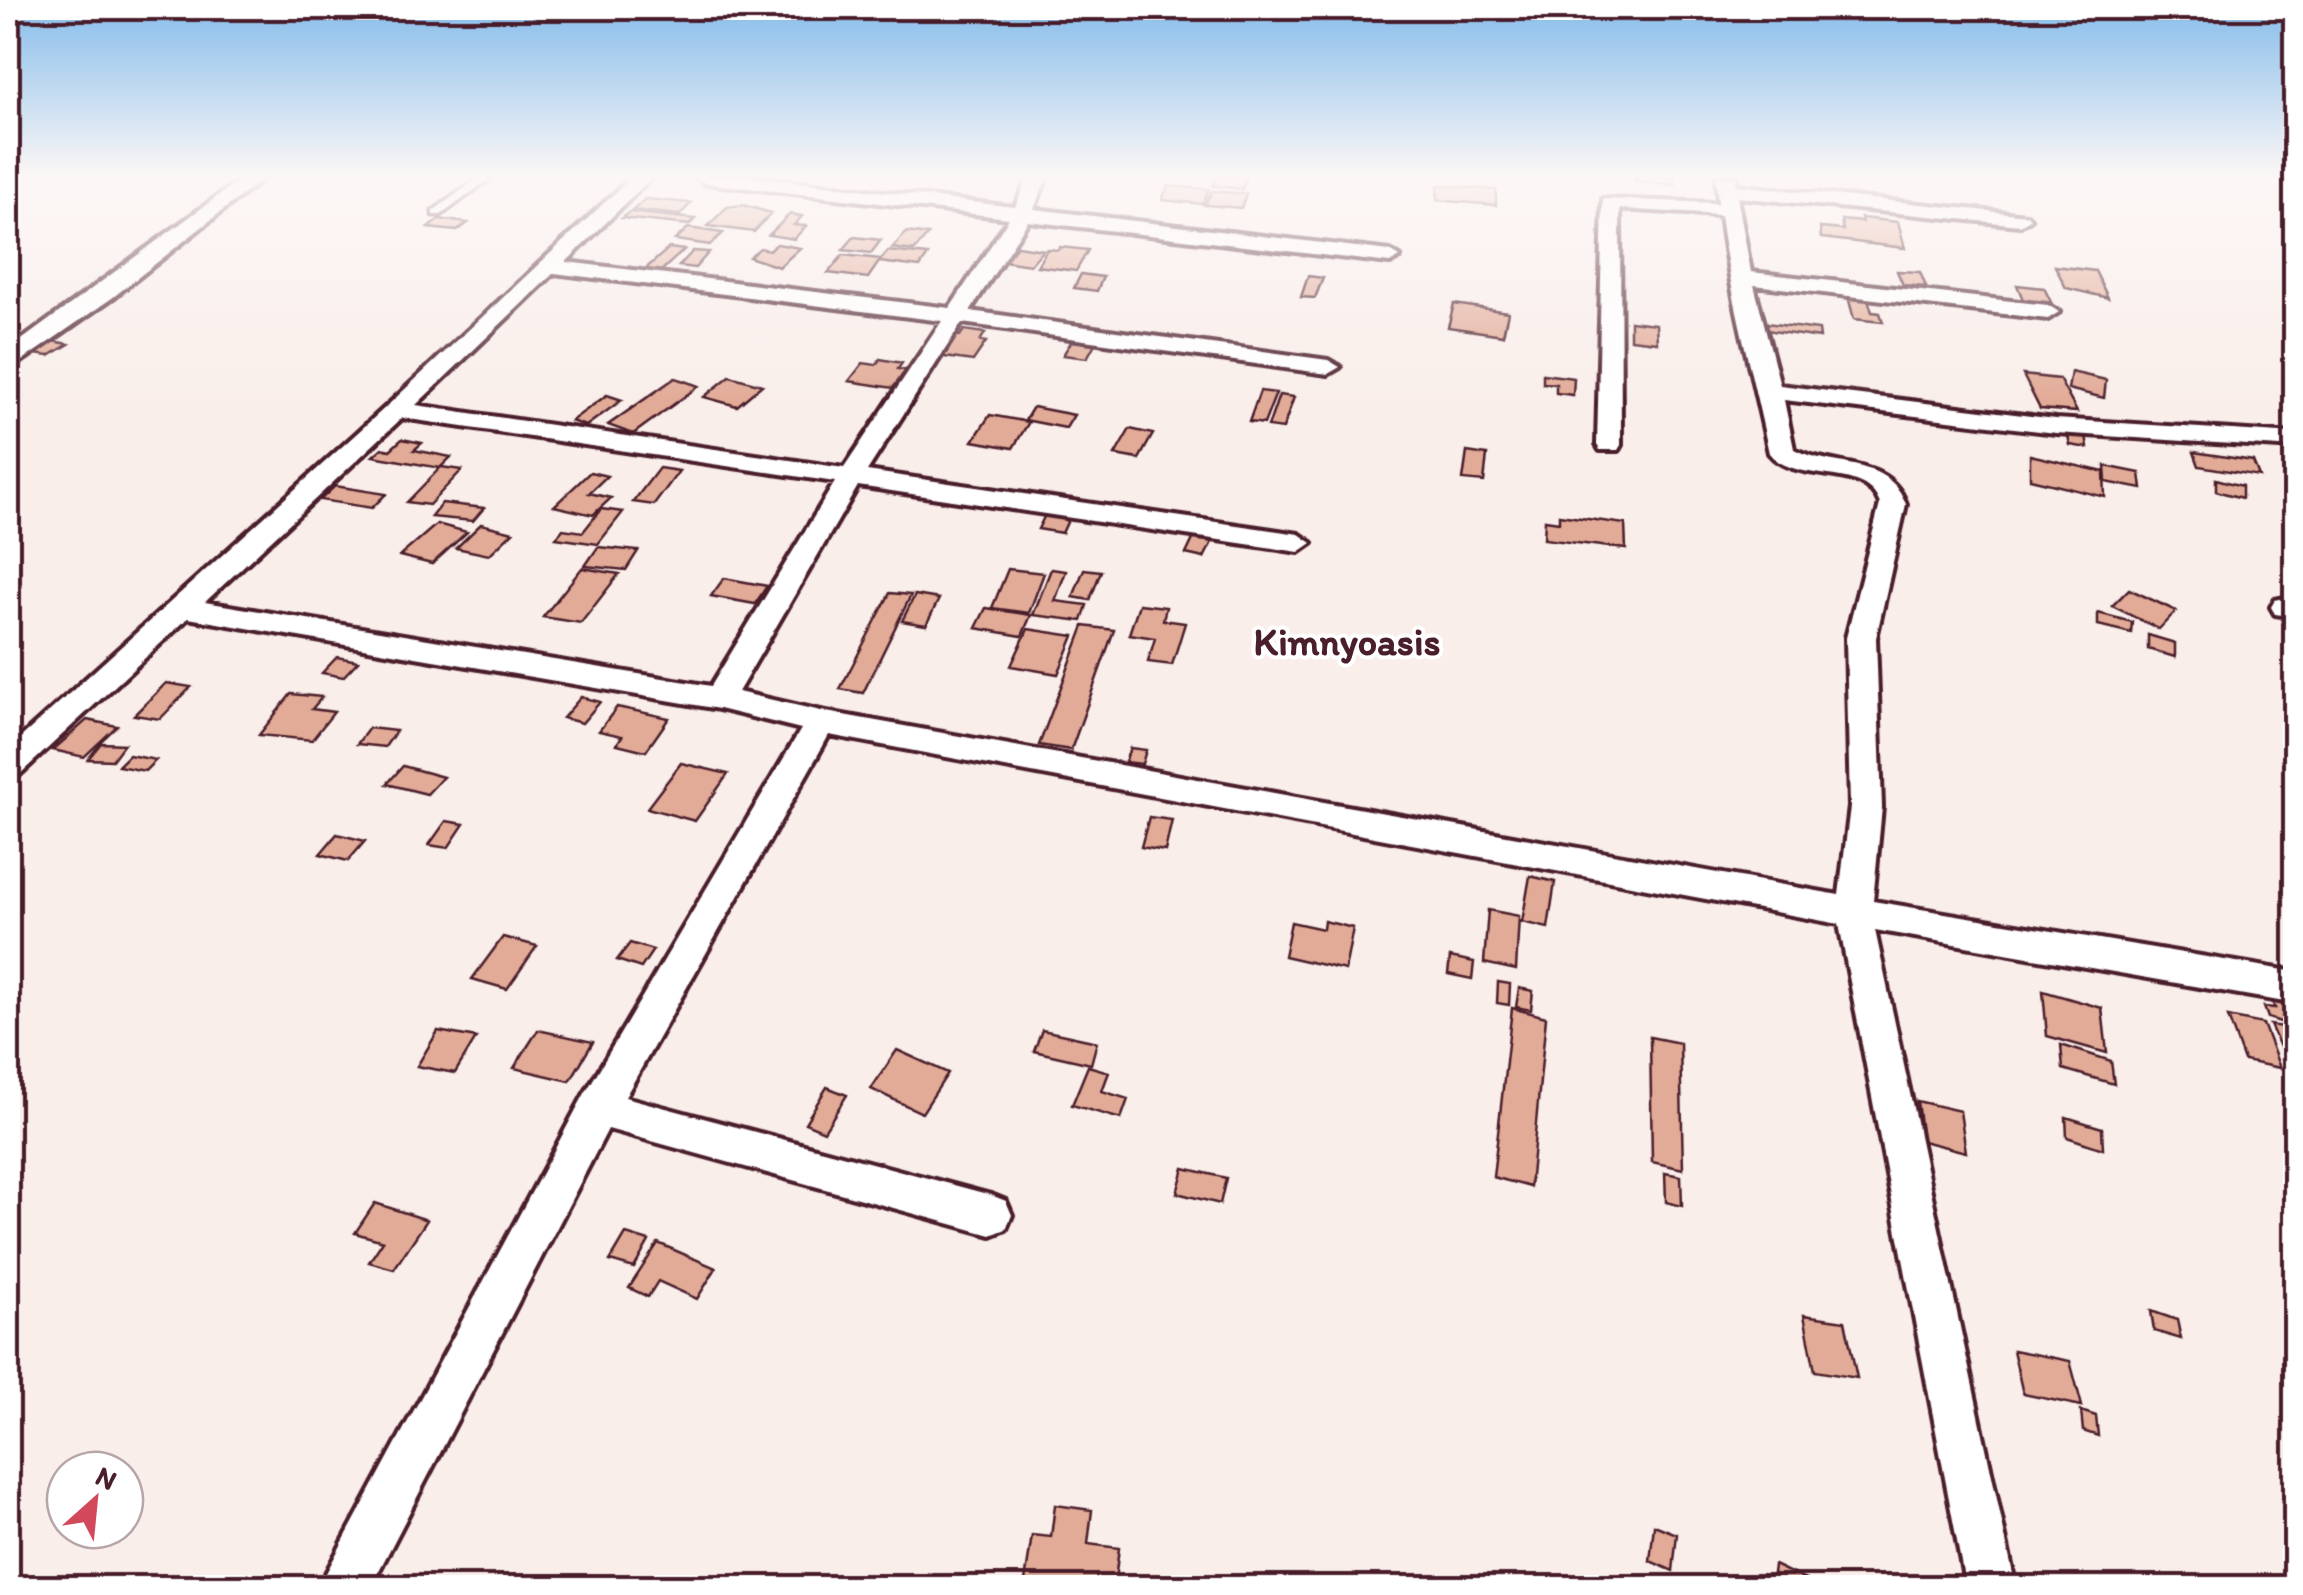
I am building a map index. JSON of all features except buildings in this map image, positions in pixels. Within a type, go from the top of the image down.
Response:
[{"type":"street","points":[[8,360],[158,251]]},
{"type":"street","points":[[8,767],[397,410],[563,251]]},
{"type":"street","points":[[719,698],[852,476],[997,251]]},
{"type":"street","points":[[1342,251],[1390,257]]},
{"type":"street","points":[[1609,445],[1610,251]]},
{"type":"street","points":[[1734,251],[1782,453],[1817,468],[1874,478],[1891,493],[1893,504],[1860,638],[1866,806],[1854,912],[1992,1588]]},
{"type":"street","points":[[549,266],[752,288],[1328,367]]},
{"type":"street","points":[[1738,277],[2048,312]]},
{"type":"street","points":[[1770,391],[2056,426],[2296,441]]},
{"type":"street","points":[[397,410],[1299,543]]},
{"type":"street","points":[[179,607],[719,698],[821,722],[1854,912],[2296,988]]},
{"type":"street","points":[[343,1588],[598,1108],[821,722]]},
{"type":"street","points":[[598,1108],[991,1215]]},
{"type":"district","name":"Kimnyoasis","points":[[1347,642]]}]
